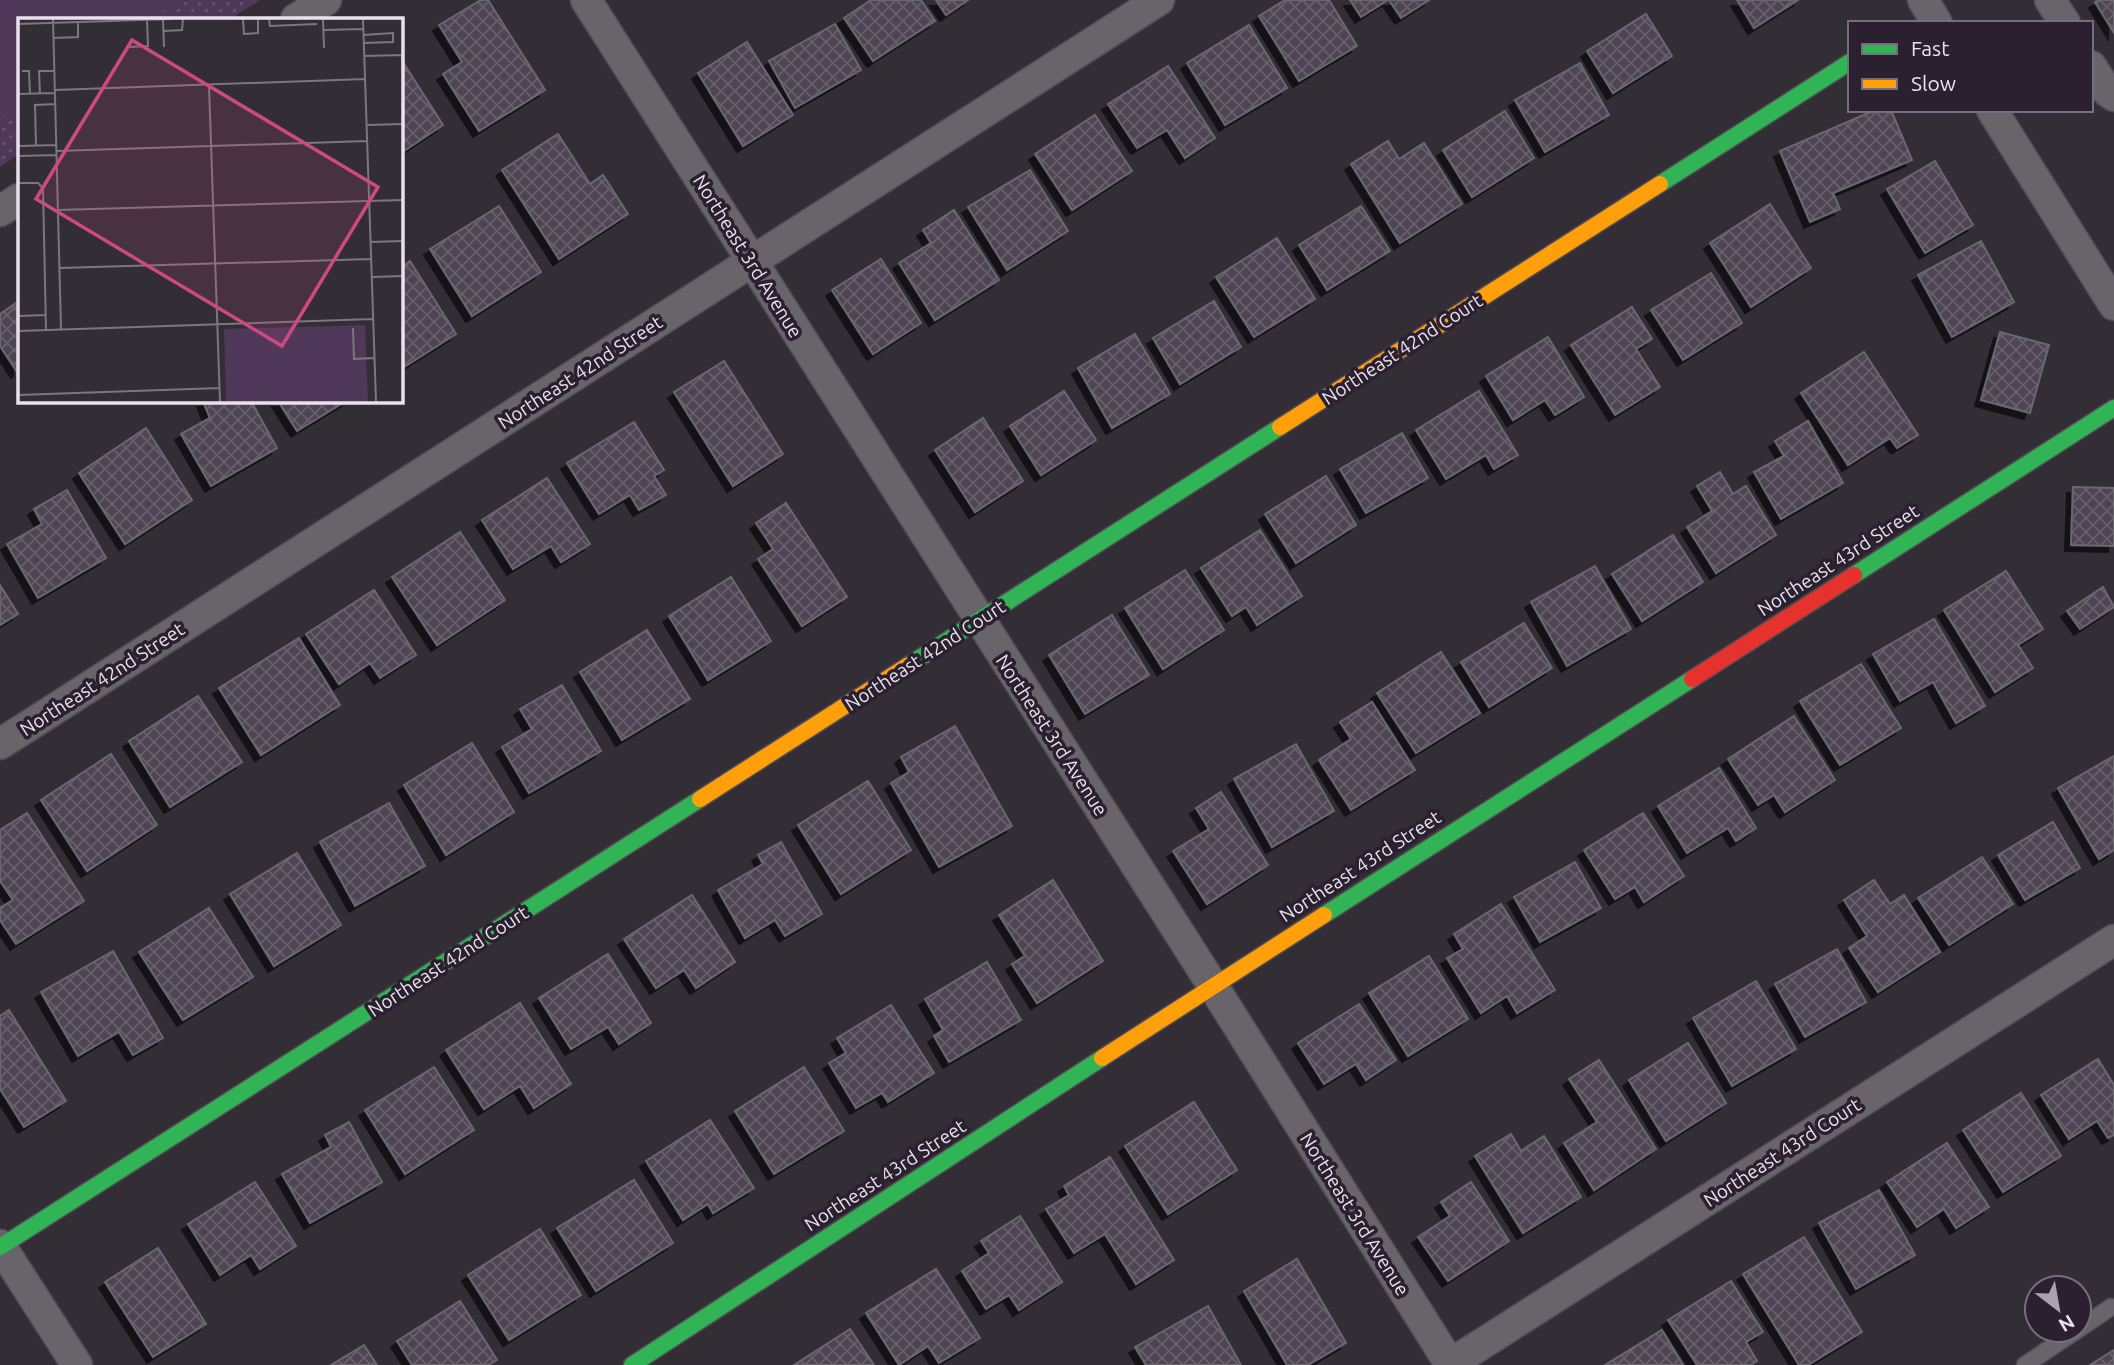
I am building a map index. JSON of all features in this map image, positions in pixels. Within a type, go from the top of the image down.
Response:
[{"type":"street","points":[[298,18],[326,0]]},
{"type":"street","name":"Northeast 3rd Avenue","points":[[586,0],[978,621],[1213,986],[1449,1365]]},
{"type":"street","name":"Northeast 42nd Street","points":[[0,744],[1159,0]]},
{"type":"street","points":[[2050,0],[2063,21]]},
{"type":"street","name":"Northeast 42nd Court","points":[[0,1247],[1848,63]]},
{"type":"street","points":[[2093,69],[2107,91],[2114,96]]},
{"type":"street","points":[[1993,112],[2114,305]]},
{"type":"street","points":[[0,211],[18,200]]},
{"type":"street","name":"Northeast 43rd Street","points":[[632,1365],[1213,986],[2114,408]]},
{"type":"street","name":"Northeast 43rd Court","points":[[1449,1365],[2114,940]]},
{"type":"street","points":[[0,1247],[77,1365]]},
{"type":"lane","points":[[2093,1319],[2111,1307]]},
{"type":"lane","points":[[2025,1365],[2056,1344]]},
{"type":"shaded area","points":[[0,0],[260,0],[232,18],[18,18],[18,155],[0,167]]},
{"type":"shaded area","points":[[0,0],[181,0],[154,18],[18,18],[18,107],[0,119]]},
{"type":"building","points":[[481,0],[488,0],[545,90],[479,131],[443,74],[462,62],[439,25]]},
{"type":"building","points":[[871,0],[921,0],[935,21],[873,61],[844,18]]},
{"type":"building","points":[[936,0],[968,0],[946,15]]},
{"type":"building","points":[[1285,0],[1329,0],[1357,46],[1299,81],[1259,16]]},
{"type":"building","points":[[1350,0],[1388,0],[1361,17]]},
{"type":"building","points":[[1389,0],[1429,0],[1401,18]]},
{"type":"building","points":[[1737,0],[1798,0],[1754,28]]},
{"type":"building","points":[[2114,0],[2114,33],[2095,2]]},
{"type":"building","points":[[1646,14],[1672,56],[1613,93],[1587,51]]},
{"type":"building","points":[[835,24],[861,70],[795,108],[769,61]]},
{"type":"building","points":[[1249,25],[1287,88],[1225,125],[1187,63]]},
{"type":"building","points":[[747,42],[793,115],[743,146],[698,73]]},
{"type":"building","points":[[402,61],[443,125],[402,152]]},
{"type":"building","points":[[1580,63],[1609,115],[1545,152],[1515,100]]},
{"type":"building","points":[[1168,66],[1215,138],[1185,158],[1167,130],[1137,148],[1108,104]]},
{"type":"building","points":[[1505,111],[1534,158],[1472,197],[1443,150]]},
{"type":"building","points":[[1870,112],[1892,112],[1912,160],[1833,193],[1840,209],[1810,222],[1780,151]]},
{"type":"building","points":[[1095,115],[1132,171],[1072,210],[1035,154]]},
{"type":"building","points":[[558,134],[590,184],[603,175],[628,214],[559,259],[502,170]]},
{"type":"building","points":[[1388,141],[1399,159],[1424,143],[1462,204],[1400,243],[1351,164]]},
{"type":"building","points":[[1935,161],[1973,225],[1925,253],[1887,189]]},
{"type":"building","points":[[1030,170],[1068,231],[1007,270],[968,207]]},
{"type":"building","points":[[1770,204],[1811,268],[1751,307],[1710,243]]},
{"type":"building","points":[[499,206],[541,272],[472,316],[430,249]]},
{"type":"building","points":[[1361,206],[1390,251],[1327,290],[1299,245]]},
{"type":"building","points":[[954,210],[999,280],[935,320],[899,263],[931,243],[923,230]]},
{"type":"building","points":[[1277,238],[1315,299],[1254,337],[1216,277]]},
{"type":"building","points":[[1981,241],[2014,302],[1952,337],[1918,275]]},
{"type":"building","points":[[881,259],[921,323],[873,354],[832,290]]},
{"type":"building","points":[[410,261],[456,334],[402,368],[402,267]]},
{"type":"building","points":[[1711,273],[1742,323],[1683,360],[1651,310]]},
{"type":"building","points":[[1214,301],[1241,347],[1180,384],[1153,338]]},
{"type":"building","points":[[18,302],[17,372],[0,346],[0,314]]},
{"type":"building","points":[[1632,307],[1652,339],[1636,349],[1660,387],[1615,415],[1571,345]]},
{"type":"building","points":[[2000,332],[2049,345],[2030,413],[1981,400]]},
{"type":"building","points":[[1135,334],[1170,394],[1112,428],[1078,368]]},
{"type":"building","points":[[1548,337],[1584,397],[1555,415],[1545,400],[1513,420],[1486,376]]},
{"type":"building","points":[[1864,352],[1918,435],[1897,448],[1890,438],[1848,465],[1801,393]]},
{"type":"building","points":[[724,361],[783,454],[733,486],[674,392]]},
{"type":"building","points":[[1064,391],[1096,440],[1041,475],[1010,426]]},
{"type":"building","points":[[1479,391],[1518,455],[1494,469],[1486,455],[1446,479],[1416,430]]},
{"type":"building","points":[[203,402],[252,402],[277,448],[211,486],[181,434],[210,418]]},
{"type":"building","points":[[279,402],[344,402],[297,431]]},
{"type":"building","points":[[983,418],[1023,481],[975,512],[935,450]]},
{"type":"building","points":[[1808,421],[1843,483],[1781,519],[1754,472],[1784,456],[1775,441]]},
{"type":"building","points":[[634,422],[664,470],[654,476],[666,495],[639,510],[630,495],[599,514],[567,463]]},
{"type":"building","points":[[146,428],[192,500],[125,544],[79,473]]},
{"type":"building","points":[[1402,433],[1428,478],[1366,513],[1340,469]]},
{"type":"building","points":[[1720,472],[1733,494],[1746,486],[1776,535],[1716,573],[1687,527],[1712,511],[1697,486]]},
{"type":"building","points":[[1326,476],[1356,525],[1296,563],[1265,514]]},
{"type":"building","points":[[547,478],[590,544],[561,562],[551,546],[513,569],[482,520]]},
{"type":"building","points":[[2073,487],[2114,488],[2114,546],[2071,545]]},
{"type":"building","points":[[67,490],[106,558],[38,598],[7,544],[42,524],[34,509]]},
{"type":"building","points":[[786,503],[847,597],[802,626],[758,559],[773,549],[756,523]]},
{"type":"building","points":[[1260,530],[1302,596],[1257,625],[1246,607],[1232,616],[1201,568]]},
{"type":"building","points":[[460,532],[505,600],[437,645],[392,577]]},
{"type":"building","points":[[1673,535],[1703,582],[1642,621],[1612,574]]},
{"type":"building","points":[[1595,566],[1631,629],[1567,666],[1531,602]]},
{"type":"building","points":[[1185,570],[1224,630],[1163,669],[1125,608]]},
{"type":"building","points":[[2006,571],[2043,629],[2018,645],[2033,668],[1995,692],[1944,610]]},
{"type":"building","points":[[731,577],[771,641],[708,680],[669,616]]},
{"type":"building","points":[[0,585],[18,614],[0,625]]},
{"type":"building","points":[[2103,587],[2114,607],[2080,629],[2067,611]]},
{"type":"building","points":[[374,590],[416,655],[380,678],[370,663],[339,684],[306,634]]},
{"type":"building","points":[[1112,615],[1149,675],[1085,714],[1049,655]]},
{"type":"building","points":[[1934,619],[1985,706],[1956,723],[1933,682],[1900,701],[1873,654]]},
{"type":"building","points":[[1524,623],[1552,668],[1489,707],[1461,662]]},
{"type":"building","points":[[647,630],[690,699],[622,740],[580,672]]},
{"type":"building","points":[[299,638],[340,705],[261,755],[219,688]]},
{"type":"building","points":[[1441,652],[1480,713],[1416,753],[1377,693]]},
{"type":"building","points":[[1861,664],[1901,728],[1840,765],[1800,701]]},
{"type":"building","points":[[562,685],[601,751],[529,793],[502,747],[532,729],[520,709]]},
{"type":"building","points":[[198,696],[242,762],[170,807],[129,741]]},
{"type":"building","points":[[1372,702],[1415,770],[1351,810],[1319,760],[1351,739],[1340,722]]},
{"type":"building","points":[[1794,716],[1835,780],[1785,812],[1774,795],[1758,805],[1728,759]]},
{"type":"building","points":[[955,726],[1012,826],[939,867],[891,783],[909,772],[901,757]]},
{"type":"building","points":[[472,743],[514,812],[446,855],[404,785]]},
{"type":"building","points":[[1296,744],[1334,811],[1272,847],[1234,779]]},
{"type":"building","points":[[111,754],[157,825],[87,871],[41,800]]},
{"type":"building","points":[[2114,756],[2114,850],[2099,859],[2058,788]]},
{"type":"building","points":[[1719,768],[1756,828],[1736,841],[1728,828],[1687,853],[1658,806]]},
{"type":"building","points":[[868,781],[911,850],[841,894],[798,825]]},
{"type":"building","points":[[1221,792],[1268,865],[1207,904],[1173,851],[1209,829],[1196,808]]},
{"type":"building","points":[[389,803],[425,866],[355,906],[320,842]]},
{"type":"building","points":[[27,813],[84,901],[16,944],[0,920],[0,908],[13,900],[0,881],[0,830]]},
{"type":"building","points":[[1643,813],[1684,876],[1644,902],[1635,887],[1615,899],[1584,850]]},
{"type":"building","points":[[2053,822],[2080,868],[2025,900],[1998,855]]},
{"type":"building","points":[[781,842],[822,914],[785,936],[775,920],[745,938],[718,890],[763,864],[758,855]]},
{"type":"building","points":[[297,853],[341,925],[274,966],[230,894]]},
{"type":"building","points":[[1982,857],[2013,904],[1949,945],[1918,898]]},
{"type":"building","points":[[1575,862],[1601,908],[1540,942],[1514,897]]},
{"type":"building","points":[[1053,880],[1103,961],[1037,1003],[1012,964],[1025,956],[999,915]]},
{"type":"building","points":[[1874,880],[1890,904],[1904,895],[1940,952],[1878,992],[1849,948],[1867,936],[1844,900]]},
{"type":"building","points":[[692,895],[735,962],[696,988],[684,970],[656,988],[624,939]]},
{"type":"building","points":[[1501,904],[1555,990],[1517,1013],[1507,996],[1481,1013],[1447,958],[1463,949],[1454,934]]},
{"type":"building","points":[[209,908],[253,977],[183,1020],[139,952]]},
{"type":"building","points":[[1837,949],[1866,1002],[1805,1037],[1775,984]]},
{"type":"building","points":[[113,951],[163,1038],[133,1055],[119,1032],[78,1056],[41,992]]},
{"type":"building","points":[[608,954],[651,1023],[619,1044],[608,1027],[571,1049],[539,998]]},
{"type":"building","points":[[1429,956],[1468,1019],[1408,1056],[1369,993]]},
{"type":"building","points":[[987,962],[1021,1020],[949,1062],[934,1036],[943,1030],[925,999]]},
{"type":"building","points":[[1756,981],[1796,1049],[1732,1086],[1693,1018]]},
{"type":"building","points":[[520,1003],[571,1084],[534,1108],[520,1086],[484,1109],[446,1050]]},
{"type":"building","points":[[1359,1004],[1396,1060],[1366,1080],[1356,1064],[1324,1084],[1298,1043]]},
{"type":"building","points":[[891,1005],[934,1073],[888,1102],[882,1093],[856,1108],[829,1063],[846,1053],[837,1038]]},
{"type":"building","points":[[9,1010],[66,1101],[24,1127],[0,1089],[0,1016]]},
{"type":"building","points":[[1688,1043],[1726,1103],[1666,1141],[1629,1080]]},
{"type":"building","points":[[2098,1059],[2114,1085],[2114,1135],[2108,1138],[2097,1121],[2069,1139],[2041,1095]]},
{"type":"building","points":[[1599,1060],[1656,1149],[1594,1190],[1564,1143],[1597,1122],[1569,1079]]},
{"type":"building","points":[[434,1067],[474,1130],[405,1174],[365,1110]]},
{"type":"building","points":[[804,1067],[844,1131],[774,1174],[735,1111]]},
{"type":"building","points":[[2021,1093],[2061,1156],[2003,1192],[1963,1130]]},
{"type":"building","points":[[1194,1102],[1237,1170],[1168,1214],[1125,1146]]},
{"type":"building","points":[[710,1120],[754,1188],[713,1213],[708,1204],[683,1220],[646,1161]]},
{"type":"building","points":[[349,1122],[382,1182],[310,1223],[282,1174],[331,1147],[325,1135]]},
{"type":"building","points":[[1511,1134],[1521,1151],[1544,1136],[1581,1197],[1523,1233],[1475,1156]]},
{"type":"building","points":[[1947,1143],[1989,1207],[1956,1228],[1944,1209],[1917,1227],[1887,1182]]},
{"type":"building","points":[[1110,1157],[1174,1260],[1136,1284],[1105,1234],[1074,1253],[1046,1209],[1069,1195],[1064,1186]]},
{"type":"building","points":[[634,1180],[673,1243],[596,1291],[557,1228]]},
{"type":"building","points":[[255,1182],[296,1246],[260,1269],[251,1255],[220,1275],[188,1224]]},
{"type":"building","points":[[1471,1182],[1509,1241],[1448,1281],[1418,1237],[1450,1216],[1441,1202]]},
{"type":"building","points":[[1879,1190],[1915,1255],[1856,1289],[1819,1223]]},
{"type":"building","points":[[1020,1216],[1062,1282],[1019,1310],[1009,1295],[986,1309],[962,1271],[989,1253],[981,1241]]},
{"type":"building","points":[[540,1229],[581,1295],[509,1340],[468,1275]]},
{"type":"building","points":[[1804,1237],[1862,1332],[1808,1365],[1799,1365],[1743,1274]]},
{"type":"building","points":[[158,1248],[206,1324],[153,1357],[105,1282]]},
{"type":"building","points":[[1297,1259],[1346,1343],[1308,1365],[1287,1365],[1244,1291]]},
{"type":"building","points":[[936,1269],[980,1338],[939,1363],[928,1346],[899,1365],[866,1313]]},
{"type":"building","points":[[1731,1281],[1763,1332],[1746,1342],[1757,1361],[1751,1365],[1697,1365],[1668,1320]]},
{"type":"building","points":[[460,1301],[497,1360],[488,1365],[412,1365],[397,1341]]},
{"type":"building","points":[[1208,1306],[1241,1365],[1146,1365],[1135,1347]]},
{"type":"building","points":[[850,1329],[874,1365],[794,1365]]},
{"type":"building","points":[[1662,1330],[1683,1365],[1605,1365]]},
{"type":"building","points":[[364,1345],[377,1365],[331,1365]]},
{"type":"building","points":[[2114,1350],[2114,1365],[2090,1365]]},
{"type":"traffic: fast","points":[[1660,184],[1848,63]]},
{"type":"traffic: fast","points":[[1854,575],[2114,408]]},
{"type":"traffic: fast","points":[[907,666],[1280,427]]},
{"type":"traffic: fast","points":[[1324,915],[1692,679]]},
{"type":"traffic: fast","points":[[0,1247],[700,799]]},
{"type":"traffic: fast","points":[[632,1365],[1102,1058]]},
{"type":"traffic: slow","points":[[1280,427],[1660,184]]},
{"type":"traffic: slow","points":[[700,799],[907,666]]},
{"type":"traffic: slow","points":[[1102,1058],[1324,915]]},
{"type":"traffic: jam","points":[[1692,679],[1854,575]]}]
